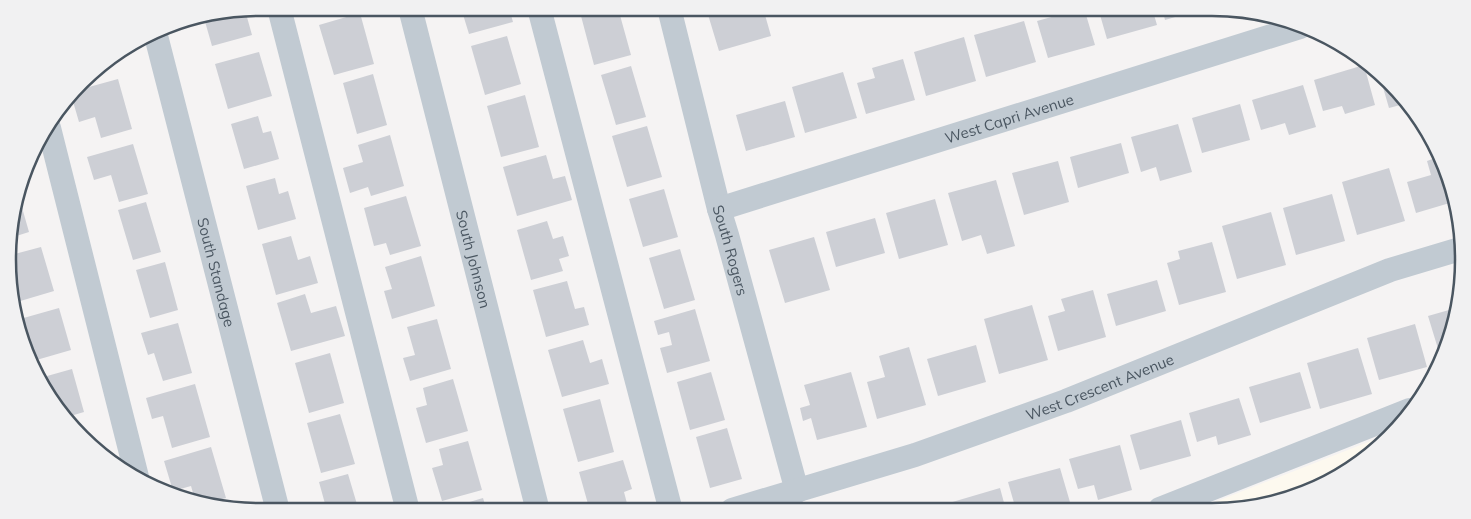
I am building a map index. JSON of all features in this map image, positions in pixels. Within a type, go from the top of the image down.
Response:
[{"type":"street","points":[[282,16],[406,503]]},
{"type":"street","name":"South Johnson","points":[[412,16],[536,503]]},
{"type":"street","points":[[541,16],[669,503]]},
{"type":"street","name":"South Rogers","points":[[671,16],[719,210],[797,491]]},
{"type":"street","name":"West Capri Avenue","points":[[719,210],[1293,30]]},
{"type":"street","name":"South Standage","points":[[157,39],[276,503]]},
{"type":"street","points":[[51,135],[135,468]]},
{"type":"street","name":"West Crescent Avenue","points":[[756,503],[915,454],[1066,401],[1390,270],[1454,251]]},
{"type":"street","points":[[1178,503],[1398,415]]},
{"type":"shaded area","points":[[1376,439],[1347,462],[1319,478],[1290,490],[1243,501],[1212,503]]},
{"type":"building","points":[[350,16],[361,16],[374,64],[334,75],[319,25]]},
{"type":"building","points":[[463,16],[511,16],[513,22],[469,34]]},
{"type":"building","points":[[581,16],[620,16],[631,55],[594,65]]},
{"type":"building","points":[[708,16],[765,16],[771,36],[719,51]]},
{"type":"building","points":[[1055,16],[1086,16],[1095,45],[1048,58],[1037,21]]},
{"type":"building","points":[[1100,16],[1154,16],[1157,25],[1107,39]]},
{"type":"building","points":[[1164,16],[1179,16],[1165,20]]},
{"type":"building","points":[[247,17],[252,35],[212,46],[205,23],[228,18]]},
{"type":"building","points":[[1024,21],[1036,62],[986,77],[974,35]]},
{"type":"building","points":[[507,36],[521,84],[485,95],[471,46]]},
{"type":"building","points":[[964,37],[976,81],[926,96],[914,52]]},
{"type":"building","points":[[259,52],[272,96],[228,109],[215,64]]},
{"type":"building","points":[[903,59],[915,100],[866,114],[857,83],[875,78],[872,68]]},
{"type":"building","points":[[631,66],[646,117],[616,125],[601,75]]},
{"type":"building","points":[[1359,66],[1366,72],[1375,105],[1345,114],[1342,106],[1323,111],[1314,80]]},
{"type":"building","points":[[843,72],[857,118],[805,133],[792,87]]},
{"type":"building","points":[[373,74],[387,125],[357,134],[343,83]]},
{"type":"building","points":[[118,79],[132,129],[101,138],[95,117],[79,122],[74,103],[86,88]]},
{"type":"building","points":[[1303,85],[1316,127],[1289,135],[1285,123],[1261,130],[1252,100]]},
{"type":"building","points":[[1383,86],[1399,105],[1389,108]]},
{"type":"building","points":[[525,95],[539,147],[501,157],[487,106]]},
{"type":"building","points":[[785,101],[795,137],[746,151],[736,115]]},
{"type":"building","points":[[1240,104],[1250,140],[1202,153],[1192,118]]},
{"type":"building","points":[[258,116],[263,133],[271,131],[279,159],[244,169],[231,124]]},
{"type":"building","points":[[1178,124],[1192,172],[1160,181],[1156,167],[1141,172],[1131,137]]},
{"type":"building","points":[[647,126],[662,177],[627,187],[612,136]]},
{"type":"building","points":[[390,135],[404,186],[371,196],[368,187],[350,193],[343,168],[363,162],[358,145]]},
{"type":"building","points":[[1121,143],[1129,173],[1078,188],[1070,157]]},
{"type":"building","points":[[133,144],[148,194],[119,202],[111,175],[94,180],[87,157]]},
{"type":"building","points":[[546,155],[553,179],[565,176],[572,200],[517,216],[503,167]]},
{"type":"building","points":[[1433,159],[1442,181],[1448,204],[1416,213],[1407,182],[1431,175],[1427,161]]},
{"type":"building","points":[[1058,161],[1069,202],[1024,215],[1012,173]]},
{"type":"building","points":[[1389,168],[1405,221],[1357,235],[1342,182]]},
{"type":"building","points":[[275,178],[279,194],[288,191],[296,219],[258,230],[246,186]]},
{"type":"building","points":[[996,180],[1015,246],[987,254],[981,235],[962,241],[948,193]]},
{"type":"building","points":[[664,189],[678,237],[643,247],[629,199]]},
{"type":"building","points":[[1332,194],[1345,241],[1296,255],[1283,208]]},
{"type":"building","points":[[406,196],[421,246],[390,255],[386,243],[374,246],[364,208]]},
{"type":"building","points":[[935,199],[948,245],[899,259],[886,213]]},
{"type":"building","points":[[146,202],[161,252],[133,260],[118,210]]},
{"type":"building","points":[[22,208],[29,232],[18,236]]},
{"type":"building","points":[[1271,212],[1286,265],[1237,279],[1222,226]]},
{"type":"building","points":[[875,218],[885,253],[836,267],[826,232]]},
{"type":"building","points":[[547,221],[553,239],[563,236],[569,256],[559,259],[563,271],[531,280],[517,230]]},
{"type":"building","points":[[291,236],[298,260],[310,256],[318,283],[276,295],[262,244]]},
{"type":"building","points":[[814,237],[830,290],[785,303],[769,250]]},
{"type":"building","points":[[1212,242],[1226,292],[1179,305],[1167,263],[1180,259],[1178,251]]},
{"type":"building","points":[[41,247],[54,291],[20,301],[16,254]]},
{"type":"building","points":[[680,249],[695,300],[664,309],[649,258]]},
{"type":"building","points":[[421,256],[435,306],[392,319],[384,291],[392,289],[385,267]]},
{"type":"building","points":[[165,262],[178,310],[150,318],[136,270]]},
{"type":"building","points":[[1157,280],[1166,311],[1116,326],[1107,294]]},
{"type":"building","points":[[567,281],[575,309],[584,307],[589,325],[546,337],[533,290]]},
{"type":"building","points":[[1093,290],[1106,337],[1058,351],[1048,316],[1065,311],[1061,299]]},
{"type":"building","points":[[305,294],[311,313],[336,306],[345,336],[291,351],[277,303]]},
{"type":"building","points":[[1032,305],[1048,360],[999,374],[984,319]]},
{"type":"building","points":[[59,308],[71,350],[38,360],[29,338],[24,318]]},
{"type":"building","points":[[695,309],[710,361],[667,373],[660,348],[672,345],[669,332],[658,335],[654,321]]},
{"type":"building","points":[[1449,310],[1438,348],[1428,316]]},
{"type":"building","points":[[437,319],[451,369],[410,381],[403,358],[415,355],[407,327]]},
{"type":"building","points":[[178,323],[192,373],[163,381],[154,353],[148,355],[141,333]]},
{"type":"building","points":[[1415,324],[1427,367],[1379,380],[1367,338]]},
{"type":"building","points":[[583,340],[590,363],[602,359],[609,384],[562,397],[548,350]]},
{"type":"building","points":[[976,345],[986,382],[938,396],[927,359]]},
{"type":"building","points":[[909,347],[926,405],[877,419],[867,382],[885,377],[879,356]]},
{"type":"building","points":[[1358,348],[1372,394],[1320,409],[1307,363]]},
{"type":"building","points":[[330,353],[344,403],[309,413],[295,363]]},
{"type":"building","points":[[72,369],[84,412],[73,415],[57,395],[46,376]]},
{"type":"building","points":[[711,372],[725,420],[690,430],[677,382]]},
{"type":"building","points":[[851,372],[867,427],[817,440],[811,418],[803,421],[800,408],[810,405],[804,385]]},
{"type":"building","points":[[1300,372],[1311,408],[1260,423],[1249,387]]},
{"type":"building","points":[[453,379],[468,431],[426,443],[416,408],[427,405],[423,388]]},
{"type":"building","points":[[195,384],[210,437],[172,448],[163,416],[152,419],[146,398]]},
{"type":"building","points":[[1239,398],[1251,435],[1218,445],[1216,436],[1197,442],[1189,413]]},
{"type":"building","points":[[600,399],[614,452],[578,462],[563,409]]},
{"type":"building","points":[[340,414],[355,464],[321,473],[307,423]]},
{"type":"building","points":[[1181,420],[1191,456],[1140,470],[1130,435]]},
{"type":"building","points":[[727,428],[742,479],[710,488],[696,437]]},
{"type":"building","points":[[468,441],[482,490],[442,501],[432,468],[443,465],[439,449]]},
{"type":"building","points":[[1120,445],[1132,490],[1098,500],[1094,485],[1078,489],[1069,459]]},
{"type":"building","points":[[211,447],[226,498],[220,500],[193,493],[191,486],[179,489],[172,486],[164,461]]},
{"type":"building","points":[[623,460],[632,489],[624,492],[627,503],[588,503],[579,472]]},
{"type":"building","points":[[1060,468],[1070,503],[1014,503],[1008,482]]},
{"type":"building","points":[[348,474],[357,503],[325,503],[319,482]]},
{"type":"building","points":[[1000,488],[1004,503],[949,503]]},
{"type":"building","points":[[483,498],[485,503],[466,503]]}]
